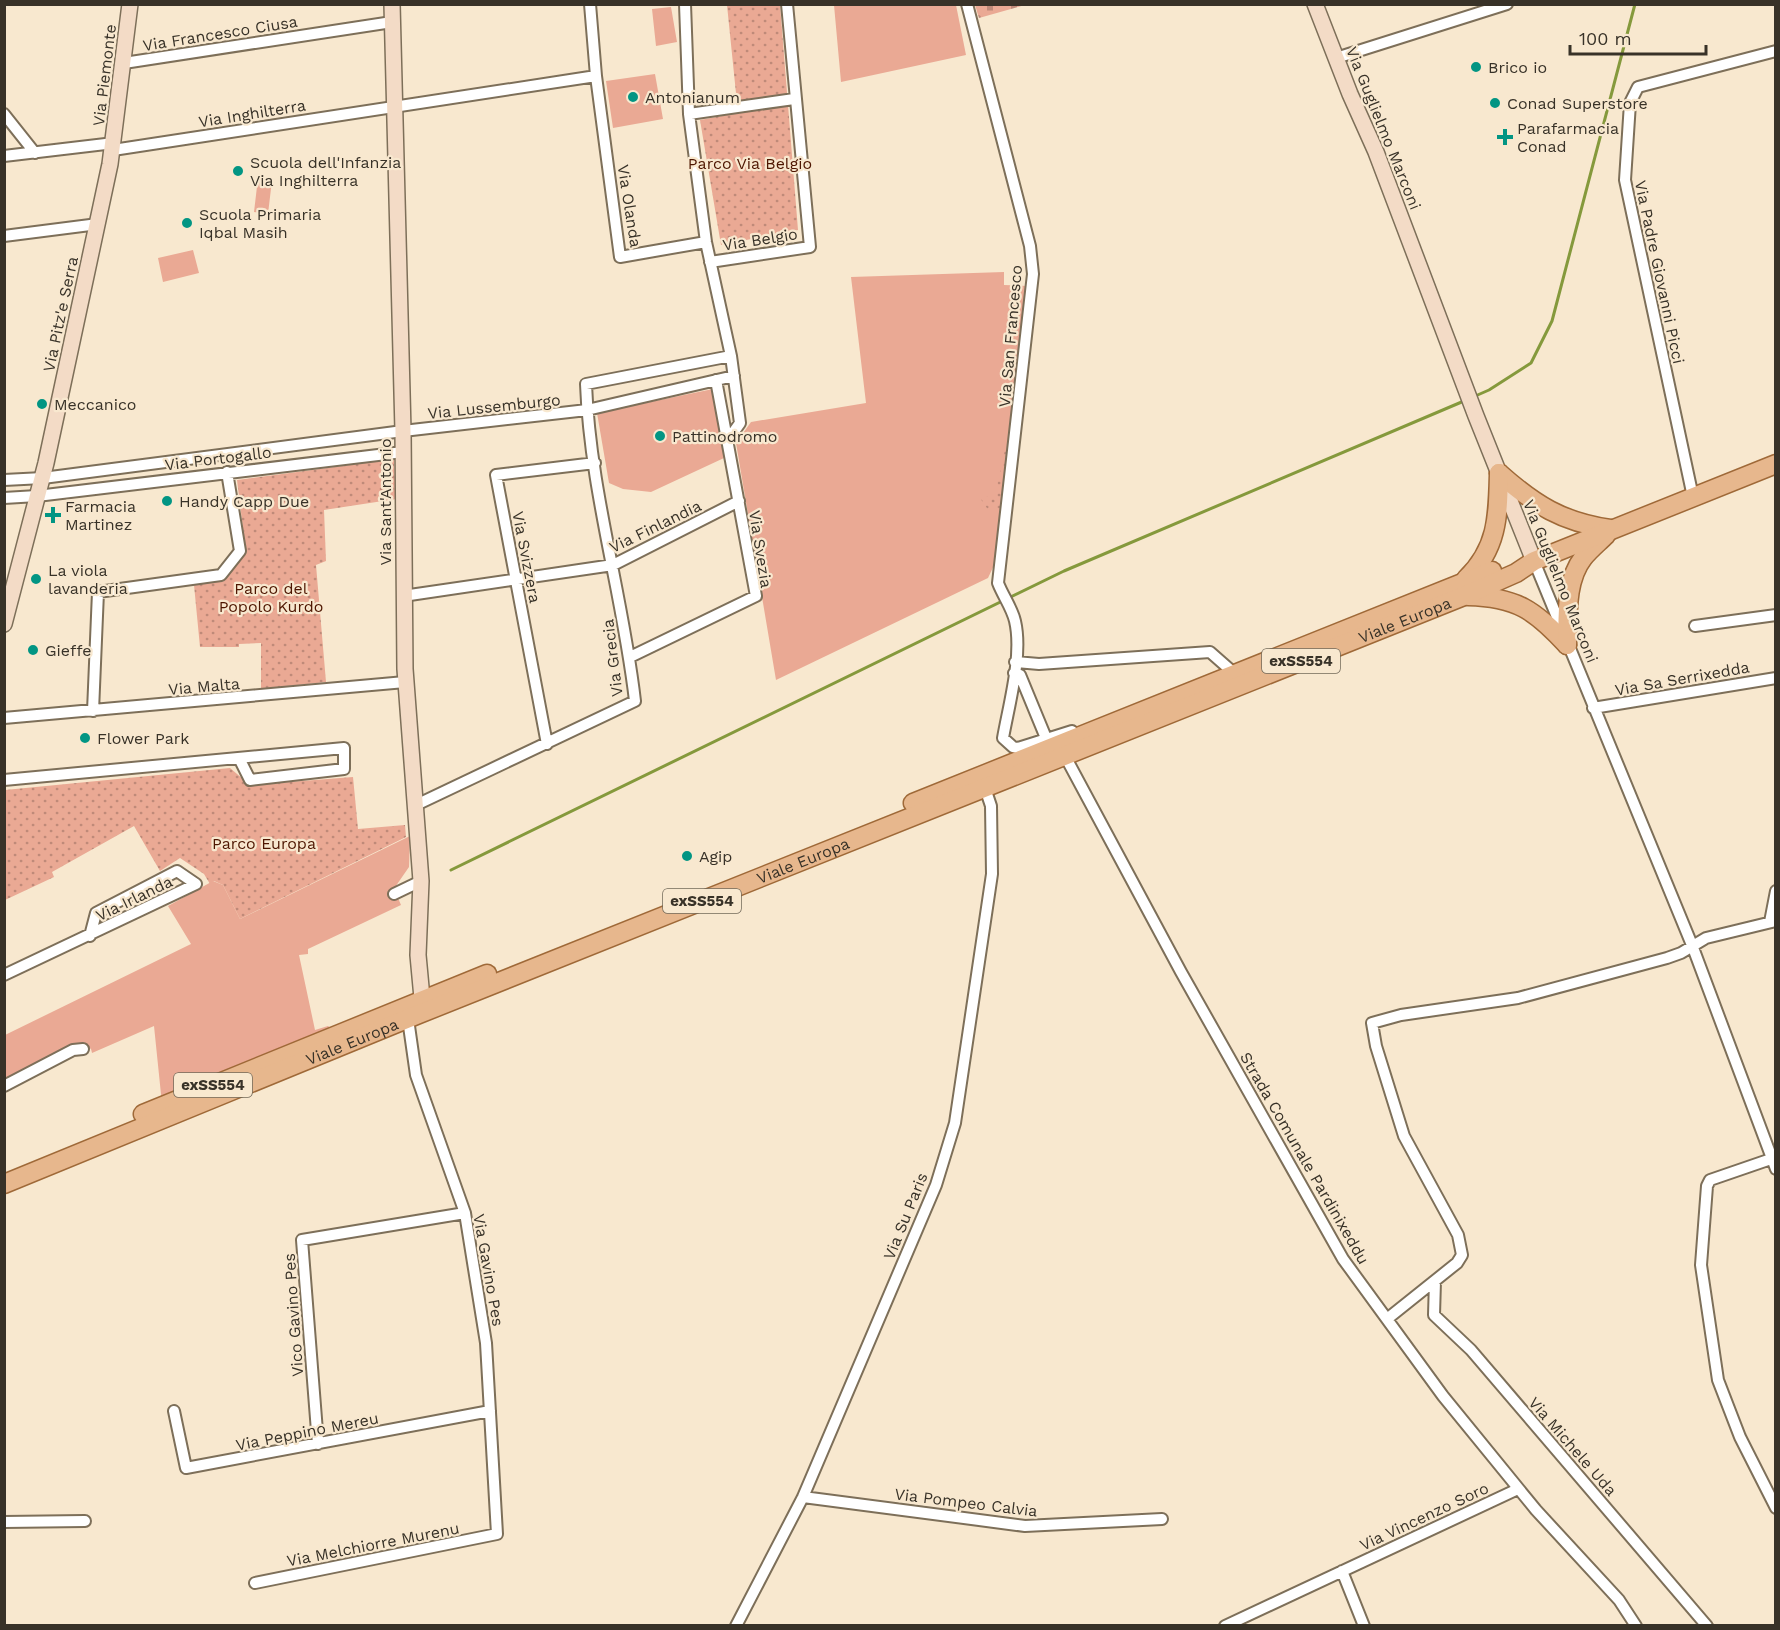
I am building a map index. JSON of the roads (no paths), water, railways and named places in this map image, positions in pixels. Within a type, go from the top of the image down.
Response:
[{"type":"main road","name":"Viale Europa","points":[[4,1184],[408,1018],[1065,756],[1463,589],[1511,563],[1534,561],[1776,464]]},
{"type":"main road","points":[[1499,473],[1531,501],[1550,512],[1591,526],[1612,530]]},
{"type":"main road","points":[[1499,473],[1496,528],[1482,564],[1463,589],[1516,603],[1545,621],[1567,645]]},
{"type":"main road","points":[[1567,645],[1569,605],[1576,569],[1583,558],[1612,530]]},
{"type":"main road","name":"Viale Europa","points":[[4,1172],[422,998],[577,940],[1235,674],[1463,589]]},
{"type":"street","name":"Via Piemonte","points":[[113,147],[130,4]]},
{"type":"street","name":"Via Sant'Antonio","points":[[392,4],[404,431],[405,682],[421,881],[418,955],[422,998]]},
{"type":"street","name":"Via Olanda","points":[[590,4],[596,76],[620,257],[706,242]]},
{"type":"street","points":[[685,4],[690,114],[706,242],[735,376],[740,423],[728,440]]},
{"type":"street","name":"Via Belgio","points":[[710,262],[810,247],[794,99],[787,4]]},
{"type":"street","name":"Via San Francesco","points":[[967,4],[1030,246],[1033,274],[998,583],[1016,622],[1014,667],[1003,738],[1012,747],[1018,748],[1072,731],[1078,737]]},
{"type":"street","name":"Via Guglielmo Marconi","points":[[1315,4],[1376,152],[1476,416],[1567,645],[1692,945],[1773,1164]]},
{"type":"street","points":[[1336,58],[1507,4]]},
{"type":"street","name":"Via Francesco Ciusa","points":[[124,63],[392,21]]},
{"type":"street","name":"Via Padre Giovanni Picci","points":[[1693,497],[1625,180],[1630,104],[1638,87],[1776,51]]},
{"type":"street","points":[[395,106],[596,76]]},
{"type":"street","points":[[690,114],[794,99]]},
{"type":"street","name":"Via Inghilterra","points":[[4,156],[113,147],[395,106]]},
{"type":"street","points":[[4,114],[35,153]]},
{"type":"street","name":"Via Pitz'e Serra","points":[[4,624],[7,605],[43,478],[113,147]]},
{"type":"street","points":[[4,236],[98,224]]},
{"type":"street","points":[[587,410],[586,384],[731,356]]},
{"type":"street","name":"Via Lussemburgo","points":[[404,431],[587,410],[735,376]]},
{"type":"street","name":"Via Svezia","points":[[630,657],[756,596],[716,380]]},
{"type":"street","name":"Via Grecia","points":[[416,805],[634,701],[630,657],[587,410]]},
{"type":"street","name":"Via Portogallo","points":[[4,480],[43,478],[404,431]]},
{"type":"street","name":"Via Portogallo","points":[[4,498],[403,452]]},
{"type":"street","name":"Via Svizzera","points":[[547,744],[496,475],[595,463]]},
{"type":"street","points":[[93,711],[98,592],[221,575],[240,551],[227,472]]},
{"type":"street","name":"Via Finlandia","points":[[403,596],[613,565],[739,501]]},
{"type":"street","points":[[1695,626],[1776,615]]},
{"type":"street","points":[[1014,667],[1210,652],[1235,674]]},
{"type":"street","points":[[1014,667],[1020,675],[1046,738]]},
{"type":"street","name":"Via Sa Serrixedda","points":[[1593,708],[1776,678]]},
{"type":"street","name":"Via Malta","points":[[4,718],[405,682]]},
{"type":"street","points":[[6,780],[240,760],[344,748],[344,770],[250,780],[240,760]]},
{"type":"street","name":"Strada Comunale Pardinixeddu","points":[[1065,756],[1181,972],[1342,1259],[1388,1319],[1420,1367],[1518,1489],[1619,1600],[1636,1626]]},
{"type":"street","name":"Via Su Paris","points":[[736,1626],[803,1497],[936,1185],[955,1123],[992,874],[991,806],[985,788]]},
{"type":"street","name":"Via Irlanda","points":[[4,975],[90,936],[196,884],[177,871],[96,913],[90,936]]},
{"type":"street","points":[[394,894],[421,881]]},
{"type":"street","points":[[1388,1319],[1457,1263],[1462,1255],[1462,1249],[1458,1235],[1404,1136],[1376,1046],[1372,1023],[1401,1015],[1518,998],[1674,956],[1706,938],[1773,922],[1776,891]]},
{"type":"street","name":"Via Gavino Pes","points":[[408,1018],[416,1075],[465,1213],[486,1343],[497,1534]]},
{"type":"street","points":[[4,1086],[73,1050],[83,1049]]},
{"type":"street","points":[[1773,1164],[1710,1180],[1707,1186],[1701,1264],[1718,1380],[1740,1437],[1776,1508]]},
{"type":"street","name":"Vico Gavino Pes","points":[[318,1444],[302,1240],[465,1213]]},
{"type":"street","name":"Via Michele Uda","points":[[1435,1281],[1434,1315],[1471,1350],[1707,1626]]},
{"type":"street","name":"Via Peppino Mereu","points":[[174,1411],[186,1468],[490,1412]]},
{"type":"street","name":"Via Vincenzo Soro","points":[[1225,1626],[1518,1489]]},
{"type":"street","name":"Via Pompeo Calvia","points":[[803,1497],[1025,1527],[1162,1519]]},
{"type":"street","points":[[4,1522],[85,1521]]},
{"type":"street","name":"Via Melchiorre Murenu","points":[[255,1583],[497,1534]]},
{"type":"street","points":[[1342,1571],[1364,1626]]},
{"type":"waterway","points":[[1473,397],[1489,390],[1531,363],[1552,321],[1635,4]]},
{"type":"waterway","points":[[451,870],[1064,571],[1464,401]]},
{"type":"place","name":"Brico io","points":[[1476,67]]},
{"type":"place","name":"Antonianum","points":[[633,97]]},
{"type":"place","name":"Conad Superstore","points":[[1495,103]]},
{"type":"place","name":"Parafarmacia Conad","points":[[1505,137]]},
{"type":"place","name":"Scuola dell'Infanzia Via Inghilterra","points":[[238,171]]},
{"type":"place","name":"Scuola Primaria Iqbal Masih","points":[[187,223]]},
{"type":"place","name":"Meccanico","points":[[42,404]]},
{"type":"place","name":"Pattinodromo","points":[[660,436]]},
{"type":"place","name":"Handy Capp Due","points":[[167,501]]},
{"type":"place","name":"Farmacia Martinez","points":[[53,515]]},
{"type":"place","name":"La viola lavanderia","points":[[36,579]]},
{"type":"place","name":"Gieffe","points":[[33,650]]},
{"type":"place","name":"Flower Park","points":[[85,738]]},
{"type":"place","name":"Agip","points":[[687,856]]},
{"type":"park label","name":"Parco Via Belgio","points":[[750,163]]},
{"type":"park label","name":"Parco del Popolo Kurdo","points":[[271,597]]},
{"type":"park label","name":"Parco Europa","points":[[264,843]]}]
